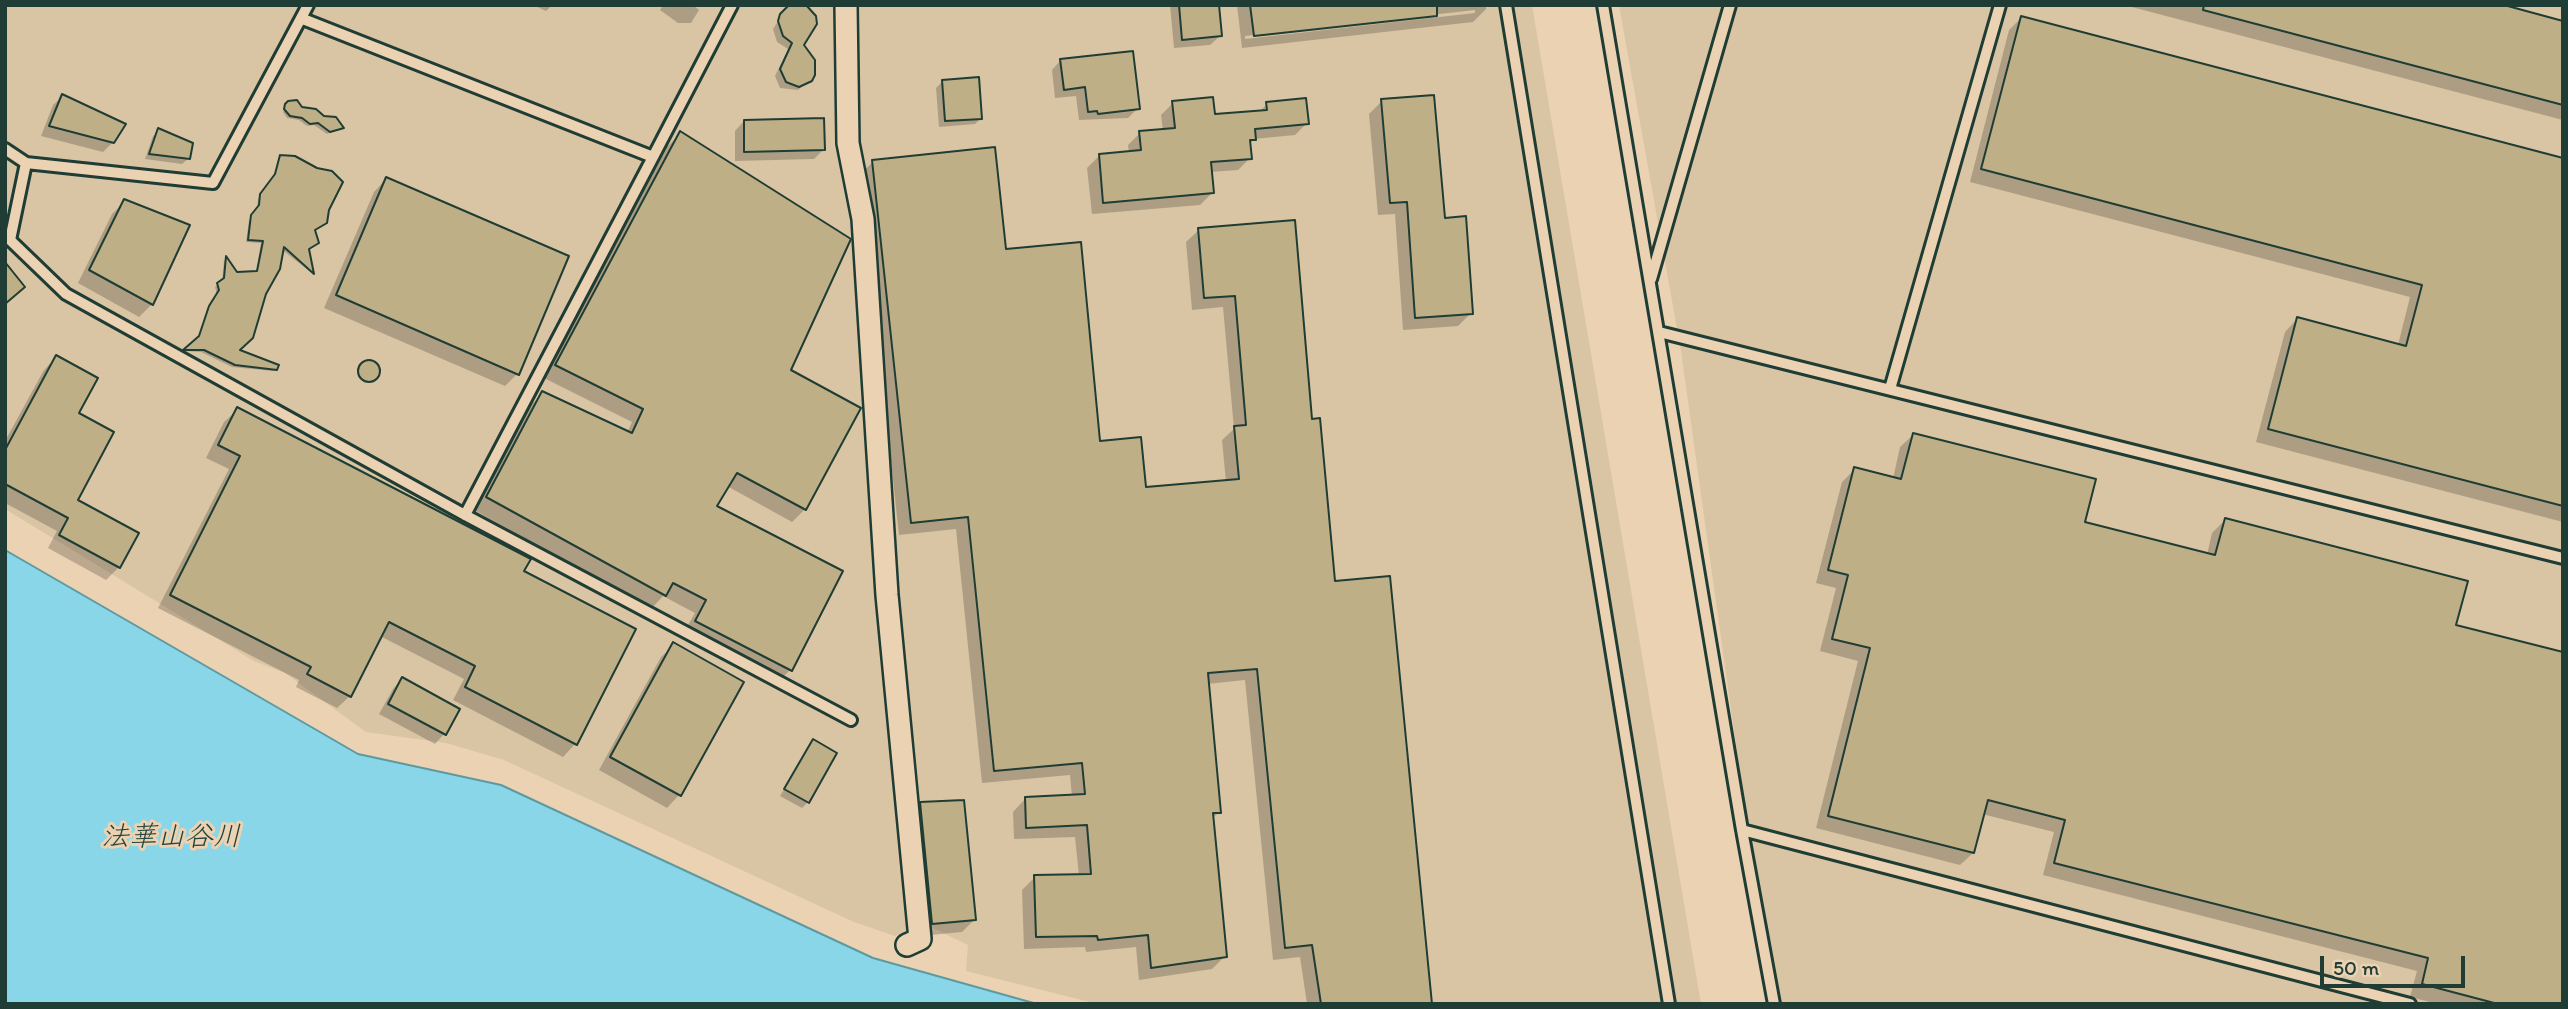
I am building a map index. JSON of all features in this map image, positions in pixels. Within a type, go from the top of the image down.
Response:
[{"type":"street","points":[[846,5],[848,143],[863,219],[887,595],[920,939],[907,945]]},
{"type":"lane","points":[[5,149],[26,163],[213,183],[303,19],[308,5]]},
{"type":"lane","points":[[465,515],[732,5]]},
{"type":"lane","points":[[1506,5],[1669,1004]]},
{"type":"lane","points":[[1603,5],[1742,830],[1774,1004]]},
{"type":"lane","points":[[1650,281],[1730,5]]},
{"type":"lane","points":[[1890,389],[2000,5]]},
{"type":"lane","points":[[303,19],[653,157]]},
{"type":"lane","points":[[26,163],[10,240],[66,294],[465,515],[851,720]]},
{"type":"lane","points":[[1658,332],[2563,558]]},
{"type":"lane","points":[[1742,830],[2410,1004]]},
{"type":"shaded area","points":[[5,5],[835,5],[842,139],[857,206],[912,929],[895,936],[854,922],[504,760],[446,743],[366,732],[285,673],[254,661],[5,509]]},
{"type":"shaded area","points":[[856,5],[1532,5],[1701,1004],[1098,1004],[966,971],[968,945],[931,927],[897,596],[874,208],[861,150]]},
{"type":"shaded area","points":[[1619,5],[2563,5],[2563,1004],[1772,1004],[1681,351]]},
{"type":"water","name":"法華山谷川","points":[[5,550],[358,754],[501,785],[873,958],[1037,1004],[5,1004]]},
{"type":"building","points":[[789,5],[806,5],[816,16],[817,24],[804,45],[815,60],[815,75],[812,81],[799,87],[786,82],[780,69],[792,43],[783,36],[778,21],[780,14]]},
{"type":"building","points":[[1179,5],[1219,5],[1222,36],[1182,40]]},
{"type":"building","points":[[1250,5],[1437,5],[1437,16],[1254,36]]},
{"type":"building","points":[[2204,5],[2504,5],[2563,21],[2563,105],[2203,10]]},
{"type":"building","points":[[2021,16],[2563,158],[2563,506],[2268,429],[2297,317],[2406,346],[2422,285],[1981,169]]},
{"type":"building","points":[[1133,51],[1140,109],[1098,114],[1097,111],[1088,112],[1085,87],[1064,90],[1060,59]]},
{"type":"building","points":[[979,77],[982,119],[945,121],[942,80]]},
{"type":"building","points":[[62,94],[126,124],[114,143],[49,126]]},
{"type":"building","points":[[1434,95],[1445,218],[1466,216],[1473,314],[1415,318],[1407,202],[1390,203],[1381,99]]},
{"type":"building","points":[[1213,97],[1215,114],[1267,110],[1266,102],[1306,98],[1309,124],[1255,129],[1256,140],[1250,140],[1252,159],[1211,162],[1214,193],[1103,203],[1099,154],[1141,150],[1139,131],[1175,128],[1172,101]]},
{"type":"building","points":[[297,100],[302,107],[316,109],[324,116],[336,117],[344,128],[330,132],[318,123],[310,124],[302,118],[290,116],[284,109],[285,104]]},
{"type":"building","points":[[824,118],[825,150],[744,152],[744,120]]},
{"type":"building","points":[[158,128],[193,143],[190,159],[149,154]]},
{"type":"building","points":[[680,131],[851,239],[791,370],[861,408],[806,510],[737,473],[717,506],[843,571],[792,671],[695,621],[706,600],[673,583],[666,596],[486,497],[542,391],[632,433],[643,409],[555,365]]},
{"type":"building","points":[[995,147],[1006,249],[1081,242],[1100,441],[1141,437],[1146,487],[1239,479],[1234,426],[1246,425],[1235,296],[1204,298],[1198,228],[1295,220],[1312,419],[1320,418],[1335,581],[1390,576],[1432,1004],[1321,1004],[1312,945],[1285,948],[1257,669],[1208,673],[1221,813],[1213,813],[1227,957],[1151,968],[1148,935],[1098,940],[1097,936],[1036,937],[1034,875],[1091,874],[1087,825],[1026,828],[1025,797],[1085,794],[1082,763],[994,771],[968,517],[911,523],[872,160]]},
{"type":"building","points":[[280,155],[295,156],[317,168],[332,171],[343,182],[329,210],[327,223],[315,230],[319,243],[309,249],[314,274],[284,247],[280,269],[266,294],[253,338],[240,350],[279,365],[277,370],[235,365],[204,350],[183,350],[199,336],[209,306],[219,290],[217,283],[224,278],[226,256],[237,272],[257,271],[263,241],[248,240],[251,215],[259,205],[260,194],[275,174]]},
{"type":"building","points":[[386,177],[569,256],[519,375],[336,295]]},
{"type":"building","points":[[124,199],[190,225],[153,305],[89,270]]},
{"type":"building","points":[[5,262],[25,287],[5,304]]},
{"type":"building","points":[[56,355],[98,378],[79,413],[114,432],[78,500],[139,533],[120,568],[59,535],[68,518],[5,484],[5,450]]},
{"type":"building","points":[[369,360],[377,363],[380,371],[377,379],[369,382],[361,379],[358,371],[361,363]]},
{"type":"building","points":[[237,407],[531,559],[524,571],[636,629],[577,745],[465,687],[475,666],[389,622],[351,697],[307,674],[311,667],[170,595],[240,456],[218,445]]},
{"type":"building","points":[[1913,433],[2096,479],[2085,522],[2215,555],[2225,518],[2468,581],[2456,625],[2563,652],[2563,1004],[2498,1004],[2422,984],[2428,958],[2054,863],[2065,820],[1988,800],[1974,853],[1828,816],[1870,648],[1832,639],[1848,575],[1828,570],[1854,467],[1901,479]]},
{"type":"building","points":[[673,642],[744,682],[681,796],[610,757]]},
{"type":"building","points":[[402,677],[460,709],[446,735],[388,704]]},
{"type":"building","points":[[813,739],[837,753],[809,803],[784,789]]},
{"type":"building","points":[[964,800],[976,920],[932,924],[920,802]]}]
